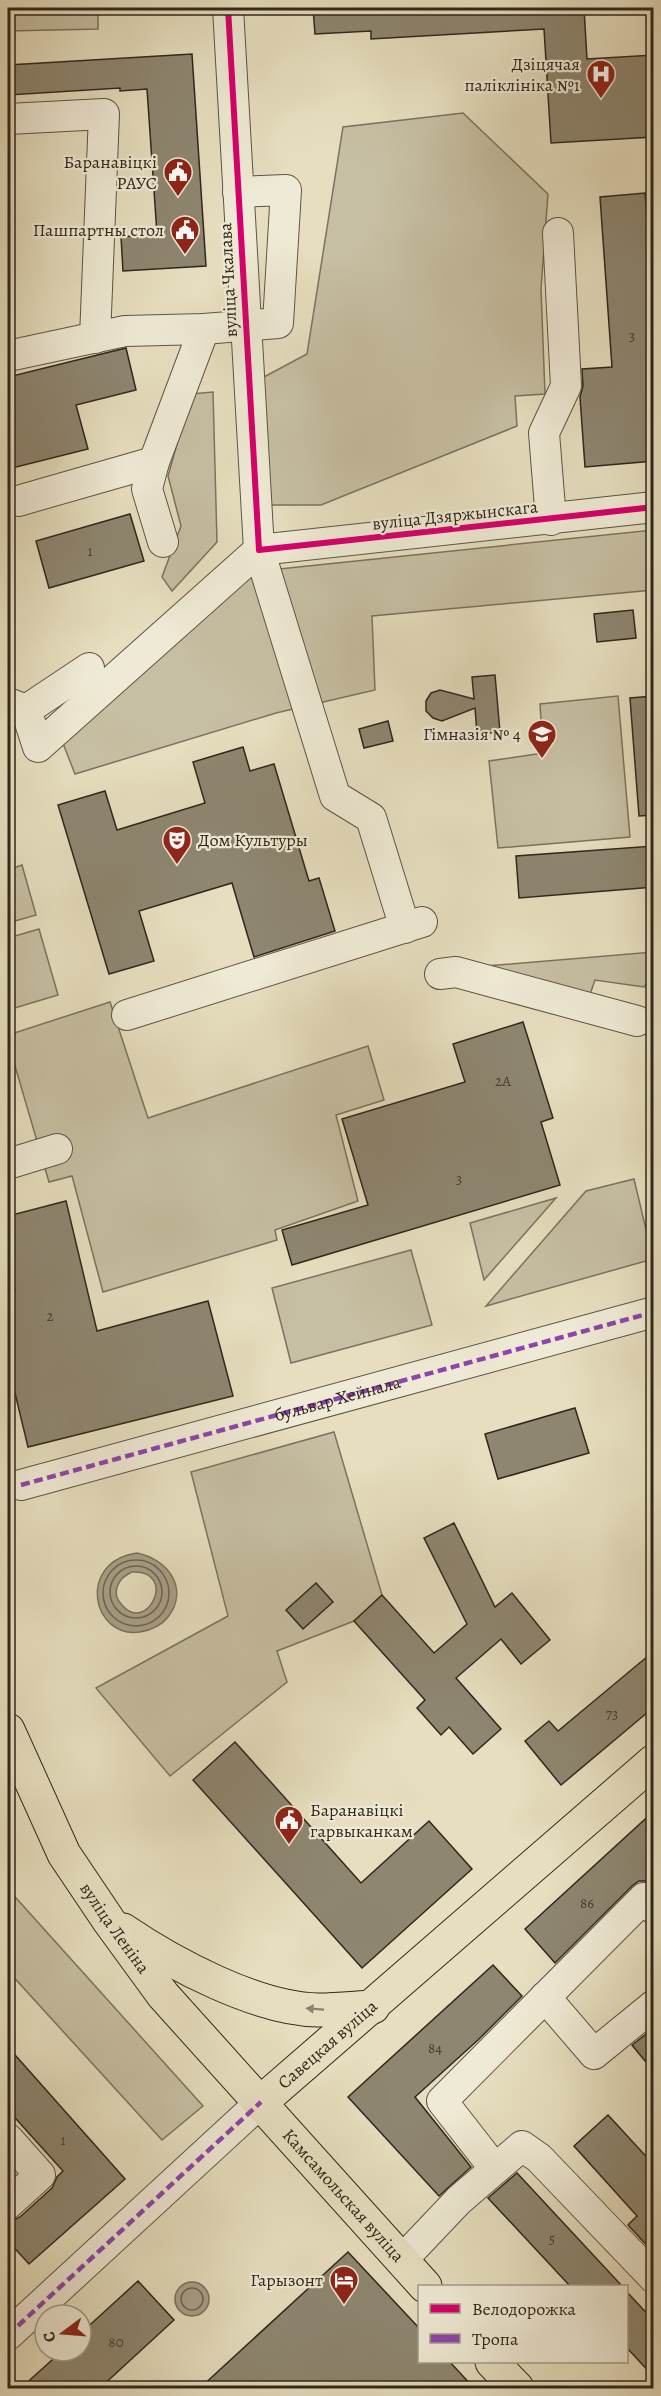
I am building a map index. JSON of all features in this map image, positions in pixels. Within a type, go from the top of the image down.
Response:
[{"type":"main road","name":"вуліца Леніна","points":[[8,1730],[64,1854],[109,1921],[163,1995],[261,2102]]},
{"type":"main road","name":"Савецкая вуліца","points":[[261,2102],[653,1762]]},
{"type":"main road","points":[[109,1921],[168,1958],[248,1997],[285,2006],[316,2010],[373,2007]]},
{"type":"main road","name":"Камсамольская вуліца","points":[[261,2102],[424,2285]]},
{"type":"main road","points":[[494,2363],[517,2388]]},
{"type":"street","name":"вуліца Чкалава","points":[[127,1015],[414,925],[371,818],[335,796],[258,550],[228,8]]},
{"type":"street","points":[[8,119],[104,114],[95,338]]},
{"type":"street","points":[[8,356],[125,331],[204,329],[278,322],[286,190],[238,192]]},
{"type":"street","points":[[551,520],[544,434],[566,386],[558,233]]},
{"type":"street","points":[[163,542],[147,489],[154,462],[204,329]]},
{"type":"street","points":[[18,501],[154,462]]},
{"type":"street","name":"вуліца Дзяржынскага","points":[[258,550],[551,520],[654,507]]},
{"type":"street","points":[[89,668],[17,706],[38,747],[258,550]]},
{"type":"street","points":[[440,975],[456,972],[637,1022]]},
{"type":"street","points":[[8,1164],[57,1149]]},
{"type":"street","name":"бульвар Хейнала","points":[[21,1485],[654,1312]]},
{"type":"street","points":[[495,2169],[442,2101],[644,1898],[654,1909]]},
{"type":"street","points":[[545,1997],[594,2054],[654,2005]]},
{"type":"street","name":"Савецкая вуліца","points":[[8,2335],[261,2102]]},
{"type":"street","points":[[8,2139],[40,2175],[8,2204]]},
{"type":"street","points":[[402,2260],[459,2200],[522,2146],[539,2158],[654,2278]]},
{"type":"shaded area","points":[[8,8],[98,8],[98,29],[8,31]]},
{"type":"shaded area","points":[[463,113],[548,194],[541,289],[545,394],[515,396],[517,426],[321,505],[260,505],[262,378],[307,354],[343,127]]},
{"type":"shaded area","points":[[213,392],[217,542],[172,591],[162,577],[181,526],[168,476],[191,394]]},
{"type":"shaded area","points":[[653,530],[653,590],[372,616],[375,690],[276,713],[75,774],[62,741],[243,576],[279,569]]},
{"type":"shaded area","points":[[618,696],[630,837],[498,848],[489,761],[543,753],[540,704]]},
{"type":"shaded area","points":[[22,865],[36,915],[8,923],[8,870]]},
{"type":"shaded area","points":[[39,929],[58,995],[8,1010],[8,938]]},
{"type":"shaded area","points":[[653,952],[653,975],[644,987],[595,980],[588,1000],[486,966]]},
{"type":"shaded area","points":[[110,1002],[148,1118],[368,1046],[384,1100],[336,1115],[358,1201],[275,1230],[277,1240],[103,1292],[72,1176],[49,1182],[8,1042],[8,1035]]},
{"type":"shaded area","points":[[634,1179],[653,1259],[486,1306],[586,1191]]},
{"type":"shaded area","points":[[556,1198],[484,1280],[470,1223]]},
{"type":"shaded area","points":[[411,1250],[432,1325],[291,1363],[272,1288]]},
{"type":"shaded area","points":[[334,1432],[382,1595],[354,1621],[277,1651],[287,1682],[170,1776],[96,1688],[228,1616],[191,1472]]},
{"type":"shaded area","points":[[8,1889],[203,2106],[162,2140],[8,1971]]},
{"type":"water","points":[[137,1553],[148,1556],[158,1561],[172,1576],[177,1596],[174,1606],[168,1617],[152,1629],[140,1632],[124,1631],[111,1624],[102,1612],[98,1598],[98,1584],[105,1570],[118,1559]],"holes":[[[132,1572],[146,1574],[154,1581],[156,1589],[154,1599],[149,1607],[141,1612],[132,1612],[118,1600],[117,1586]]]},
{"type":"water","points":[[192,2282],[204,2287],[209,2299],[204,2311],[192,2316],[180,2311],[175,2299],[180,2287]]},
{"type":"building","name":"Дзіцячая паліклініка №1","points":[[313,8],[584,8],[587,59],[654,55],[654,137],[551,143],[544,29],[371,39],[371,31],[315,34]]},
{"type":"building","name":"Баранавіцкі РАУС","points":[[192,54],[206,266],[123,271],[121,237],[157,234],[147,89],[120,91],[120,88],[8,95],[8,65]]},
{"type":"building","points":[[645,193],[654,305],[654,461],[585,467],[580,397],[583,386],[582,369],[612,367],[600,197]]},
{"type":"building","points":[[126,348],[136,390],[76,405],[88,449],[8,469],[8,377]]},
{"type":"building","points":[[130,514],[144,561],[49,588],[36,541]]},
{"type":"building","points":[[633,610],[636,638],[597,642],[594,614]]},
{"type":"building","points":[[495,675],[500,732],[477,734],[475,708],[442,721],[433,718],[426,711],[426,701],[431,693],[440,690],[474,699],[472,677]]},
{"type":"building","points":[[654,696],[654,815],[639,816],[630,698]]},
{"type":"building","points":[[388,721],[393,741],[364,748],[359,729]]},
{"type":"building","name":"Дом Культуры","points":[[243,747],[250,771],[274,764],[309,881],[319,878],[335,931],[254,957],[232,883],[139,911],[154,961],[109,974],[58,805],[105,791],[117,830],[205,803],[193,762]]},
{"type":"building","points":[[654,846],[654,887],[519,898],[516,856]]},
{"type":"building","points":[[523,1022],[553,1118],[541,1122],[560,1185],[292,1265],[282,1230],[368,1205],[342,1119],[465,1082],[453,1044]]},
{"type":"building","points":[[66,1201],[97,1331],[208,1301],[233,1396],[28,1447],[8,1364],[8,1292],[15,1290],[8,1261],[8,1216]]},
{"type":"building","points":[[575,1408],[589,1453],[498,1479],[485,1434]]},
{"type":"building","points":[[454,1523],[495,1607],[512,1593],[550,1640],[521,1664],[501,1639],[456,1678],[501,1729],[473,1754],[449,1727],[441,1735],[417,1708],[425,1700],[354,1621],[382,1595],[434,1653],[467,1624],[424,1538]]},
{"type":"building","points":[[316,1583],[333,1602],[303,1629],[286,1610]]},
{"type":"building","points":[[654,1651],[654,1707],[561,1785],[525,1741],[549,1721],[558,1731]]},
{"type":"building","name":"Баранавіцкі гарвыканкам","points":[[235,1742],[361,1883],[429,1821],[472,1869],[362,1968],[193,1780]]},
{"type":"building","points":[[654,1811],[654,1874],[645,1881],[639,1881],[632,1886],[555,1963],[525,1929]]},
{"type":"building","points":[[493,1965],[522,1996],[415,2097],[471,2167],[439,2196],[348,2097]]},
{"type":"building","points":[[654,2028],[654,2072],[632,2045]]},
{"type":"building","points":[[8,2047],[125,2179],[29,2264],[8,2241],[8,2223],[20,2217],[52,2188],[63,2171],[8,2110]]},
{"type":"building","points":[[608,2115],[654,2165],[654,2253],[628,2225],[637,2216],[574,2146]]},
{"type":"building","points":[[517,2173],[621,2285],[569,2285],[488,2198]]},
{"type":"building","name":"Гарызонт","points":[[348,2252],[418,2327],[418,2363],[451,2363],[474,2388],[200,2388]]},
{"type":"building","points":[[138,2281],[174,2320],[100,2388],[21,2388],[49,2363],[93,2363],[93,2322]]},
{"type":"building","points":[[628,2293],[654,2321],[654,2377],[628,2349]]},
{"type":"marked path","points":[[21,1485],[654,1312]]},
{"type":"marked path","points":[[8,2335],[261,2102]]},
{"type":"cycle path","points":[[228,8],[259,550],[654,507]]},
{"type":"place","name":"Дзіцячая паліклініка №1","points":[[601,100]]},
{"type":"place","name":"Баранавіцкі РАУС","points":[[178,198]]},
{"type":"place","name":"Пашпартны стол","points":[[185,256]]},
{"type":"place","name":"Гімназія № 4","points":[[542,760]]},
{"type":"place","name":"Дом Культуры","points":[[177,866]]},
{"type":"place","name":"Баранавіцкі гарвыканкам","points":[[289,1846]]},
{"type":"place","name":"Гарызонт","points":[[344,2306]]}]
